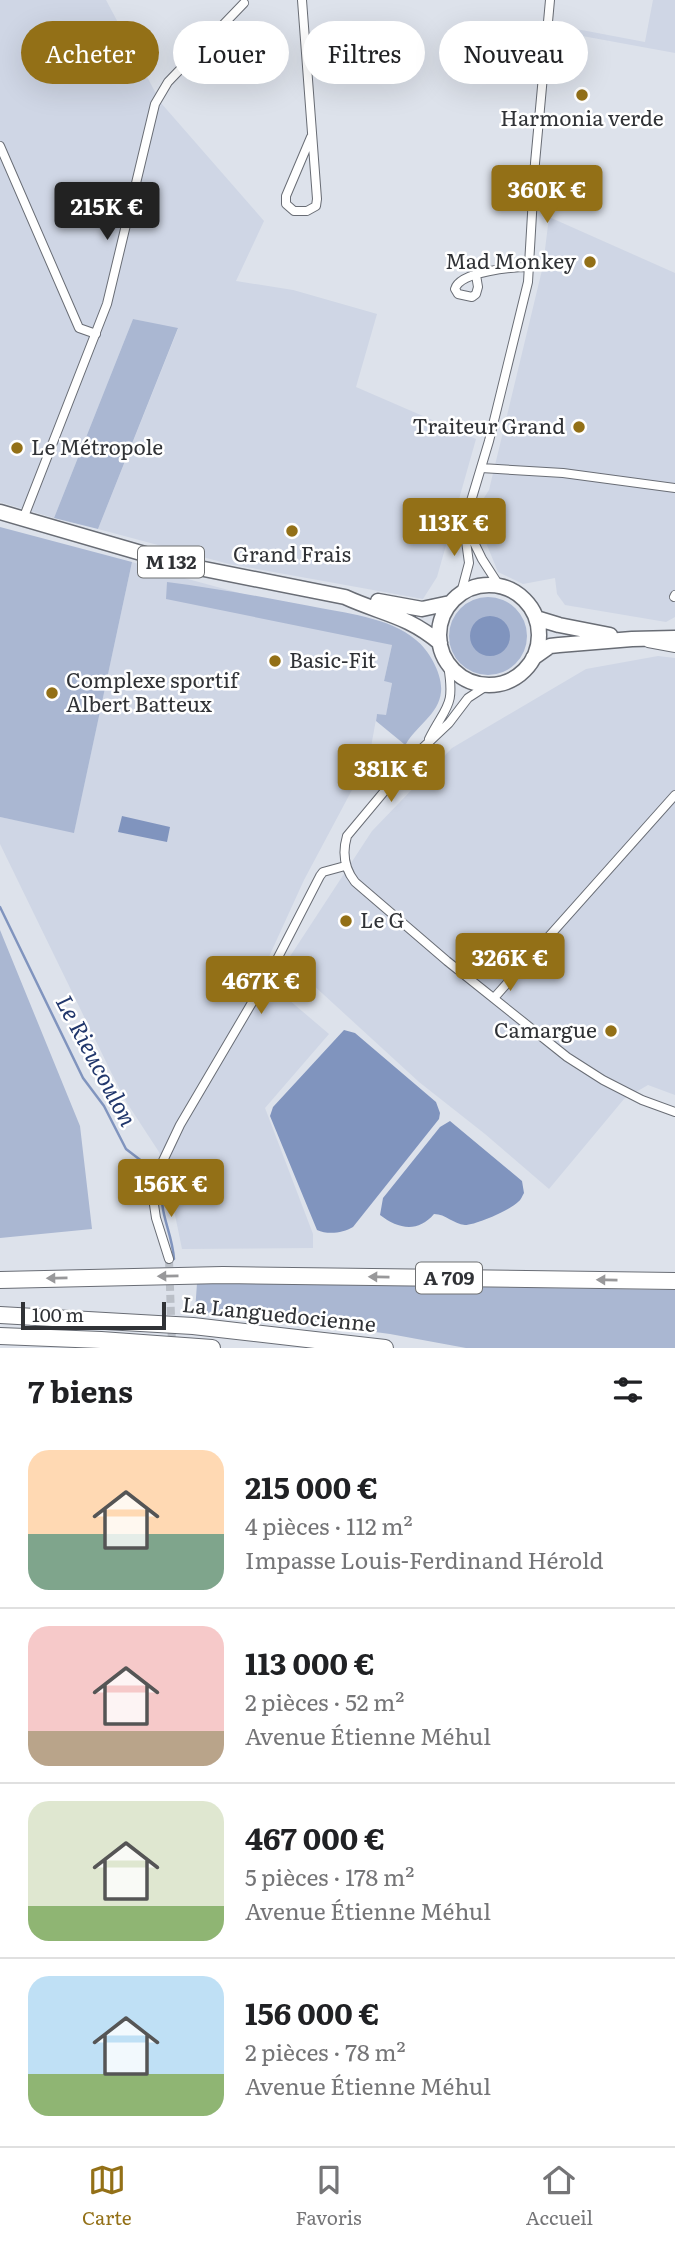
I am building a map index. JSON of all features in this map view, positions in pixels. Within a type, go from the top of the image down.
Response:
[{"type":"highway","name":"A 709","points":[[0,1280],[223,1275],[675,1281]]},
{"type":"highway","name":"La Languedocienne","points":[[0,1315],[193,1326],[385,1348]]},
{"type":"highway","name":"La Languedocienne","points":[[0,1336],[212,1348]]},
{"type":"main road","name":"M 132","points":[[0,512],[179,564],[345,597],[422,609],[450,603]]},
{"type":"main road","points":[[533,658],[538,642],[536,618],[522,598],[500,587],[476,587],[461,593],[450,603],[442,617],[440,643],[448,665],[464,678],[488,685],[503,683],[517,676],[533,658],[550,646],[675,638]]},
{"type":"main road","name":"M 132","points":[[345,597],[366,607],[398,616],[418,626],[440,643]]},
{"type":"main road","points":[[536,618],[632,639]]},
{"type":"street","points":[[302,0],[316,206],[307,211],[294,211],[286,204],[286,196],[311,136]]},
{"type":"street","points":[[461,593],[469,563],[466,541],[471,501],[511,356],[530,267],[535,163],[550,0]]},
{"type":"street","points":[[23,519],[107,304],[155,104],[167,82],[244,3]]},
{"type":"street","points":[[0,146],[79,328],[96,334]]},
{"type":"street","points":[[476,275],[530,267]]},
{"type":"street","points":[[481,468],[563,473],[675,488]]},
{"type":"street","points":[[468,530],[500,587]]},
{"type":"street","points":[[632,639],[675,648]]},
{"type":"street","points":[[448,665],[451,698],[446,712],[427,741],[347,836],[343,848],[345,866],[355,882],[567,1058],[624,1091],[675,1112]]},
{"type":"street","points":[[427,741],[440,733],[468,698],[488,685]]},
{"type":"street","points":[[494,998],[675,795]]},
{"type":"street","points":[[169,1259],[156,1218],[153,1198],[158,1176],[180,1125],[273,968],[320,876],[323,872],[345,866]]},
{"type":"shaded area","points":[[0,0],[106,0],[117,21],[21,21],[21,84],[151,84],[161,103],[264,221],[236,281],[293,290],[377,314],[356,387],[476,439],[437,577],[423,599],[229,564],[98,529],[178,329],[133,319],[54,518],[0,502]]},
{"type":"shaded area","points":[[653,0],[675,0],[675,53],[588,37],[588,31],[645,42]]},
{"type":"shaded area","points":[[549,217],[675,273],[675,617],[666,622],[565,605],[557,594],[555,578],[523,584],[498,572],[478,523],[482,501],[489,490],[543,266]]},
{"type":"shaded area","points":[[133,319],[178,328],[98,529],[54,518]]},
{"type":"shaded area","name":"Complexe sportif Albert Batteux","points":[[0,527],[132,562],[74,833],[0,817]]},
{"type":"shaded area","points":[[132,562],[265,600],[392,645],[384,681],[392,682],[386,716],[377,714],[369,758],[304,880],[262,972],[286,964],[301,977],[289,1000],[329,1034],[265,1108],[313,1234],[313,1248],[182,1249],[165,1166],[159,1152],[127,1103],[0,844],[0,817],[74,832]]},
{"type":"shaded area","points":[[167,582],[351,614],[393,626],[421,644],[430,656],[441,685],[436,707],[404,744],[376,721],[377,714],[386,715],[392,683],[384,681],[392,645],[166,599]]},
{"type":"shaded area","points":[[488,597],[503,600],[515,609],[524,621],[527,636],[524,651],[515,663],[503,672],[488,675],[473,672],[461,663],[452,651],[449,636],[452,621],[461,609],[473,600]]},
{"type":"shaded area","points":[[490,616],[504,622],[510,636],[504,650],[490,656],[476,650],[470,636],[476,622]]},
{"type":"shaded area","points":[[658,656],[675,658],[675,1095],[648,1085],[624,1099],[549,1189],[419,1082],[287,961],[372,831],[452,748],[586,669]]},
{"type":"shaded area","points":[[122,816],[170,827],[167,842],[118,832]]},
{"type":"shaded area","points":[[0,930],[80,1126],[92,1229],[0,1238]]},
{"type":"shaded area","points":[[344,1030],[355,1033],[436,1102],[440,1113],[439,1119],[353,1227],[331,1233],[317,1230],[270,1116],[273,1107]]},
{"type":"shaded area","points":[[450,1121],[522,1181],[524,1193],[521,1199],[501,1213],[465,1225],[434,1214],[421,1224],[408,1227],[387,1220],[380,1215],[383,1198],[440,1127]]},
{"type":"shaded area","points":[[197,1283],[675,1290],[675,1348],[466,1348],[390,1334],[279,1319],[195,1312]]},
{"type":"waterway","name":"Le Rieucoulon","points":[[0,907],[83,1078],[104,1106],[126,1149],[156,1172]]},
{"type":"waterway","name":"Le Rieucoulon","points":[[161,1176],[165,1179],[162,1190],[163,1209],[174,1259]]},
{"type":"tunnel","points":[[169,1259],[172,1345]]},
{"type":"place","name":"Harmonia verde","points":[[582,95]]},
{"type":"place","name":"Mad Monkey","points":[[590,262]]},
{"type":"place","name":"Traiteur Grand","points":[[579,427]]},
{"type":"place","name":"Le Métropole","points":[[17,448]]},
{"type":"place","name":"Grand Frais","points":[[292,531]]},
{"type":"place","name":"Basic-Fit","points":[[275,661]]},
{"type":"place","name":"Complexe sportif Albert Batteux","points":[[52,693]]},
{"type":"place","name":"Le G","points":[[346,921]]},
{"type":"place","name":"Camargue","points":[[611,1031]]}]
